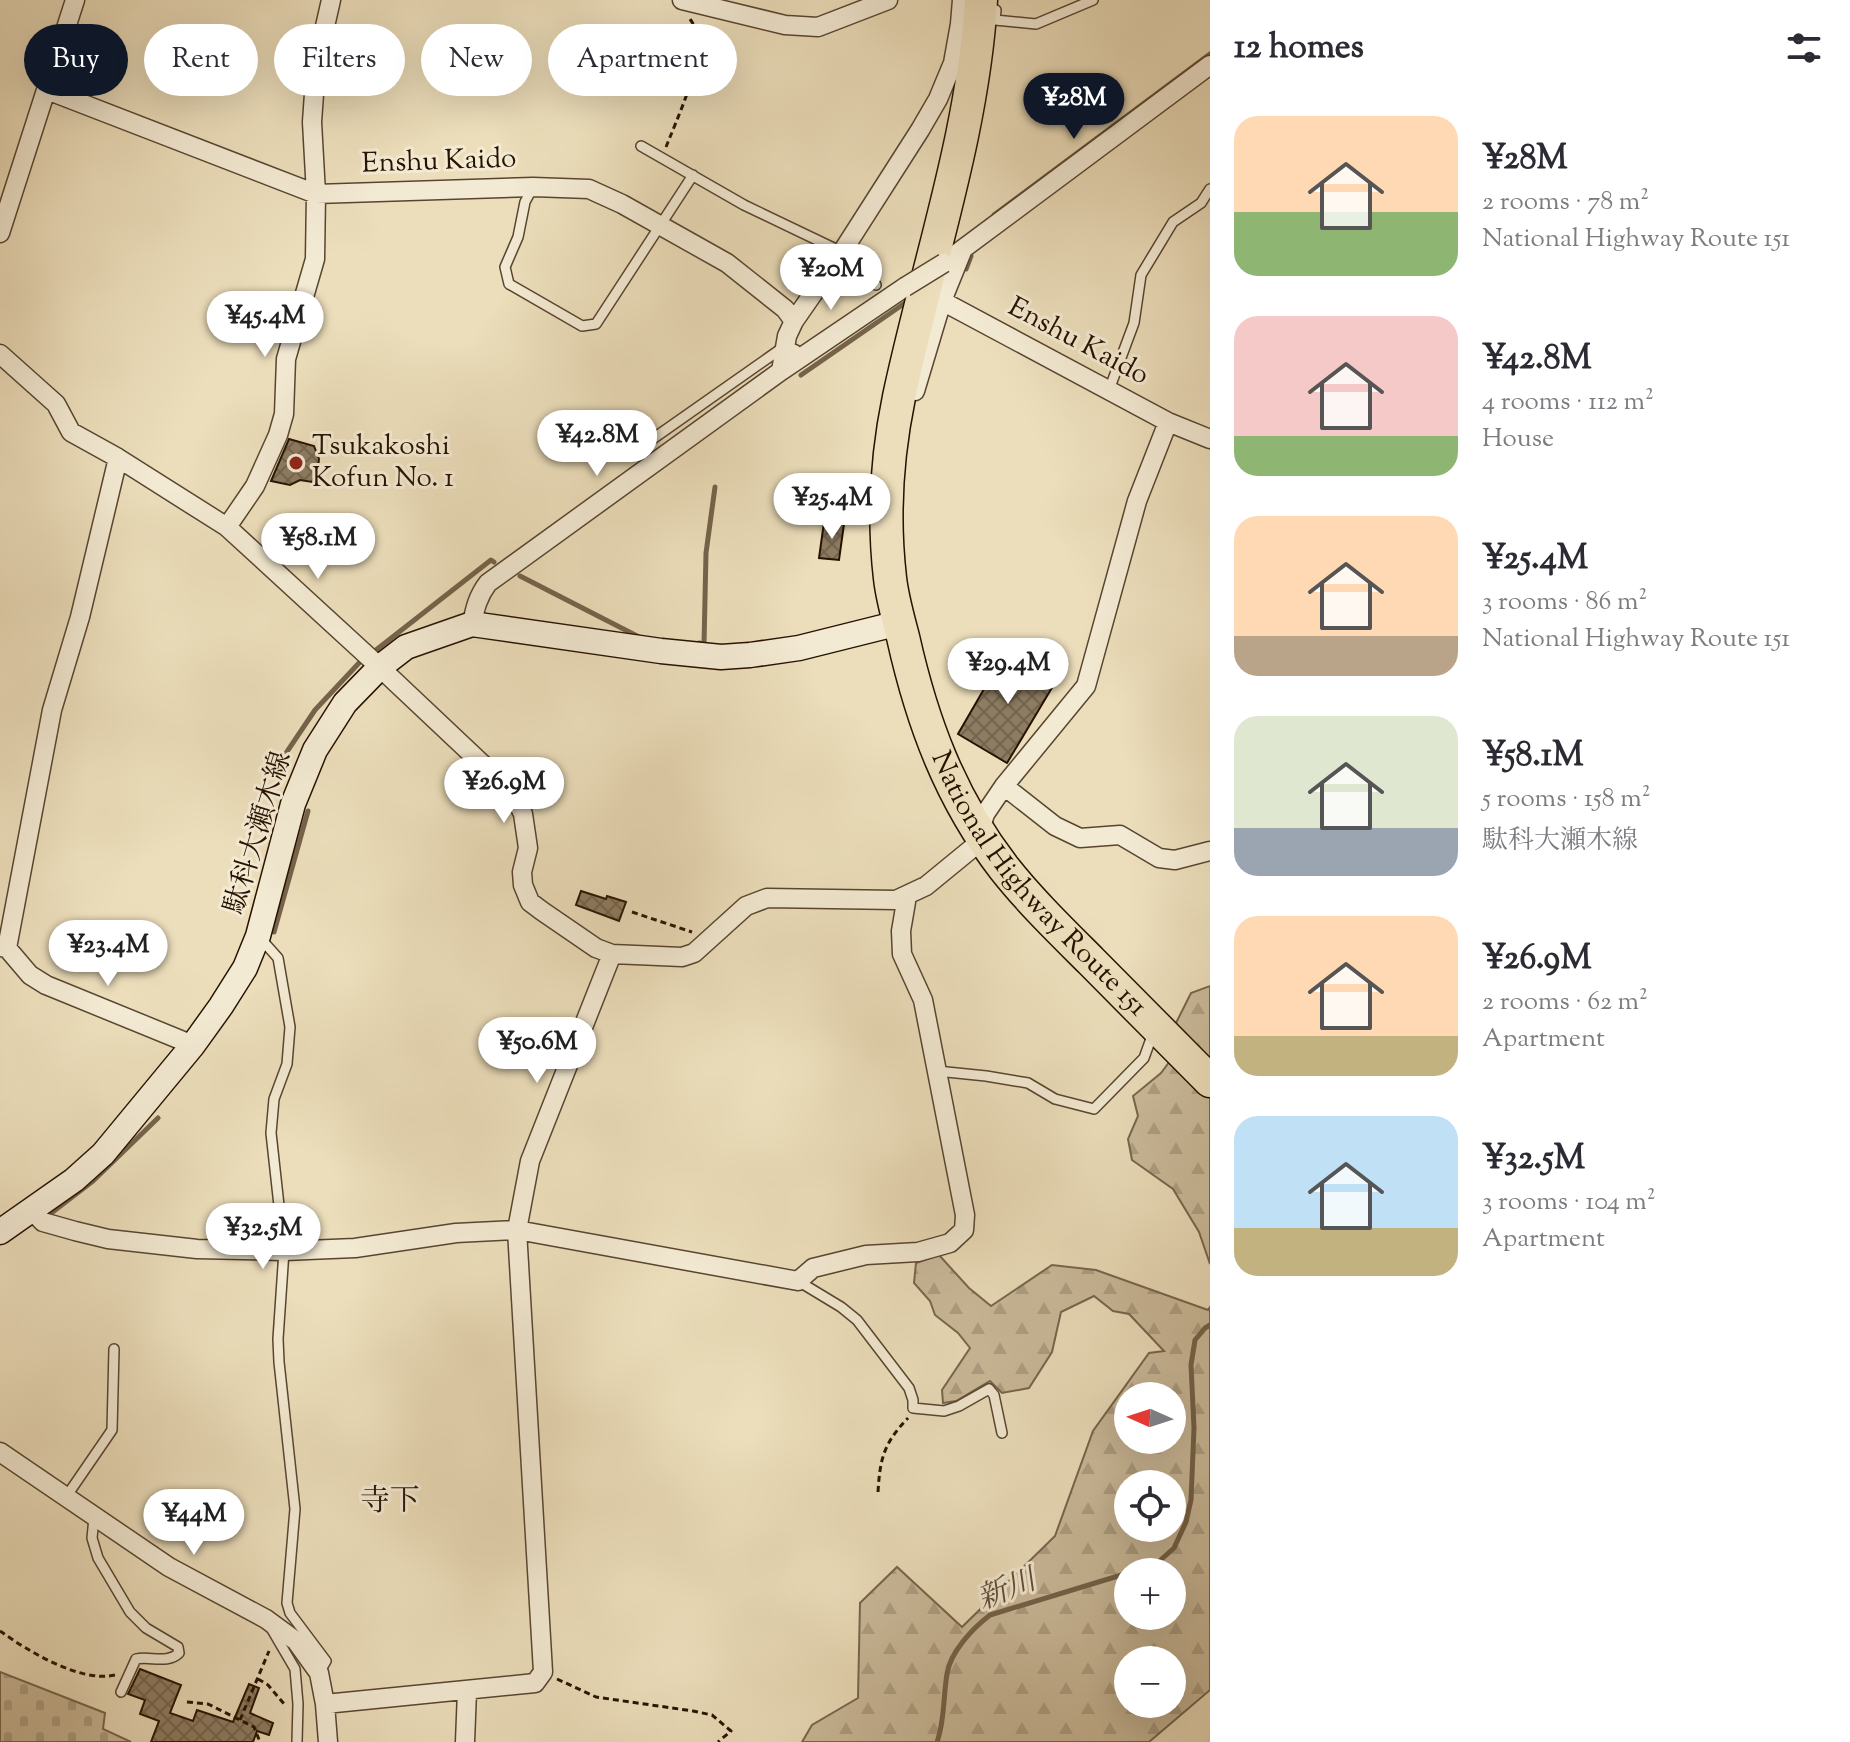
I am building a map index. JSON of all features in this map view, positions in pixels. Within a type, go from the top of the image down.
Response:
[{"type":"highway","name":"National Highway Route 151","points":[[981,0],[977,47],[961,137],[900,396],[892,443],[888,532],[890,579],[899,623],[914,685],[939,758],[979,832],[1031,901],[1210,1081]]},
{"type":"main road","name":"駄科大瀬木線","points":[[0,1232],[74,1180],[103,1154],[193,1045],[245,968],[258,936],[293,804],[315,750],[345,703],[380,667],[406,647],[472,624],[721,657],[799,648],[899,623]]},
{"type":"street","points":[[68,24],[75,0]]},
{"type":"street","points":[[227,527],[255,486],[278,435],[284,414],[286,359],[315,259],[316,194],[312,122],[319,53],[331,0]]},
{"type":"street","points":[[685,8],[720,4],[785,25],[818,27],[888,0]]},
{"type":"street","points":[[781,371],[790,348],[787,336],[794,321],[842,252],[938,99],[953,63],[962,0]]},
{"type":"street","points":[[472,624],[475,607],[488,583],[781,371],[944,263],[1210,65]]},
{"type":"street","points":[[0,233],[45,96]]},
{"type":"street","name":"Enshu Kaido","points":[[63,96],[316,194],[533,187],[589,189],[727,263],[785,309],[794,321]]},
{"type":"street","points":[[900,396],[914,394],[942,301],[963,249]]},
{"type":"street","name":"Enshu Kaido","points":[[942,301],[1168,422],[1210,439]]},
{"type":"street","points":[[0,354],[56,404],[71,432],[227,527],[513,793],[523,814],[528,848],[522,872],[523,885],[530,902],[596,948],[612,954],[682,957],[694,953],[746,906],[767,898],[896,900],[926,886],[976,845],[985,814],[1004,786],[1086,686],[1137,501],[1168,422]]},
{"type":"street","points":[[118,458],[80,617],[52,710],[4,948],[30,975],[46,985],[193,1045]]},
{"type":"street","points":[[1004,786],[1055,826],[1080,838],[1120,835],[1159,858],[1175,860],[1210,851]]},
{"type":"street","points":[[31,1210],[43,1222],[108,1239],[197,1249],[284,1251],[355,1248],[456,1233],[517,1230],[798,1281],[813,1268],[866,1255],[918,1252],[950,1243],[964,1230],[965,1215],[923,1000],[902,954],[905,897]]},
{"type":"street","points":[[325,1704],[535,1683],[543,1672],[517,1230],[530,1161],[612,954]]},
{"type":"street","points":[[0,1452],[169,1567],[296,1641],[319,1673],[328,1742]]},
{"type":"street","points":[[465,1742],[467,1691]]},
{"type":"lane","points":[[996,0],[995,20],[1036,24],[1093,0]]},
{"type":"lane","points":[[641,146],[744,205],[842,252],[865,268],[876,285]]},
{"type":"lane","points":[[533,187],[525,202],[518,237],[505,267],[509,284],[582,326],[596,324],[693,175]]},
{"type":"lane","points":[[1109,390],[1134,323],[1141,275],[1173,222],[1201,203],[1210,189]]},
{"type":"lane","points":[[654,438],[790,348]]},
{"type":"lane","points":[[258,936],[278,958],[290,1027],[287,1064],[274,1099],[271,1133],[284,1251],[278,1350],[295,1509],[287,1603],[290,1613],[326,1661],[319,1673]]},
{"type":"lane","points":[[936,1071],[1028,1083],[1055,1099],[1094,1109],[1144,1058],[1159,1030]]},
{"type":"lane","points":[[798,1281],[857,1320],[909,1388],[913,1408],[944,1411],[989,1389],[994,1395],[1002,1433]]},
{"type":"lane","points":[[66,1497],[112,1430],[114,1349]]},
{"type":"lane","points":[[94,1518],[92,1538],[98,1558],[130,1612],[146,1628],[178,1647],[179,1653],[167,1659],[136,1659],[121,1692]]},
{"type":"lane","points":[[270,1628],[295,1669],[297,1742]]},
{"type":"path","points":[[662,158],[698,56],[699,33],[685,8]]},
{"type":"path","points":[[632,912],[711,938]]},
{"type":"path","points":[[878,1492],[879,1468],[885,1449],[913,1408]]},
{"type":"path","points":[[240,1720],[258,1679],[270,1628]]},
{"type":"path","points":[[0,1631],[34,1653],[85,1675],[104,1677],[130,1671]]},
{"type":"path","points":[[543,1672],[596,1697],[712,1715],[731,1731],[718,1742]]},
{"type":"path","points":[[258,1679],[268,1685],[285,1706],[298,1730]]},
{"type":"path","points":[[187,1702],[208,1704],[254,1727],[260,1742]]},
{"type":"green space","points":[[1210,986],[1210,1264],[1199,1232],[1173,1189],[1132,1160],[1128,1139],[1138,1116],[1133,1096],[1161,1073],[1178,1050],[1174,1027],[1191,993]]},
{"type":"green space","points":[[939,1255],[969,1288],[991,1306],[1052,1265],[1096,1270],[1208,1310],[1210,1307],[1210,1690],[1186,1710],[1186,1646],[1114,1646],[1114,1718],[1177,1718],[1149,1742],[802,1742],[812,1725],[858,1698],[860,1603],[897,1567],[962,1627],[1055,1536],[1093,1431],[1114,1402],[1114,1454],[1186,1454],[1186,1382],[1128,1382],[1149,1353],[1164,1351],[1129,1314],[1113,1311],[1094,1296],[1061,1312],[1052,1352],[1029,1388],[1002,1393],[990,1381],[956,1401],[943,1403],[942,1390],[970,1348],[958,1333],[935,1315],[930,1301],[914,1283],[916,1263]]},
{"type":"green space","points":[[0,1672],[105,1713],[103,1729],[131,1742],[0,1742]]},
{"type":"building","name":"Tsukakoshi Kofun No. 1","points":[[289,439],[314,446],[319,459],[312,482],[300,480],[290,485],[271,481]]},
{"type":"building","points":[[824,522],[844,524],[839,560],[819,558]]},
{"type":"building","points":[[1006,651],[1042,672],[1044,668],[1059,676],[1007,763],[958,734]]},
{"type":"building","points":[[581,891],[626,902],[619,921],[576,905]]},
{"type":"building","points":[[140,1669],[181,1685],[170,1713],[193,1721],[197,1710],[233,1722],[249,1684],[259,1688],[250,1713],[273,1723],[269,1735],[257,1731],[253,1742],[151,1742],[159,1721],[140,1714],[145,1700],[128,1694]]},
{"type":"waterway","points":[[994,215],[1210,54]]},
{"type":"waterway","points":[[966,269],[971,256]]},
{"type":"waterway","points":[[801,375],[905,303]]},
{"type":"waterway","points":[[699,643],[704,644],[706,553],[715,487]]},
{"type":"waterway","points":[[376,650],[491,560],[494,562]]},
{"type":"waterway","points":[[520,576],[641,638]]},
{"type":"waterway","points":[[274,771],[315,710],[359,663]]},
{"type":"waterway","points":[[274,932],[308,811]]},
{"type":"waterway","points":[[50,1214],[93,1181],[158,1118]]},
{"type":"waterway","name":"新川","points":[[1163,1558],[1174,1548],[1186,1522],[1191,1500],[1194,1428],[1191,1365],[1195,1340],[1210,1325]]},
{"type":"waterway","name":"新川","points":[[937,1742],[949,1666],[963,1641],[983,1620],[990,1615],[1114,1577]]},
{"type":"place","name":"Tsukakoshi Kofun No. 1","points":[[296,463]]},
{"type":"district","name":"寺下","points":[[390,1502]]}]
